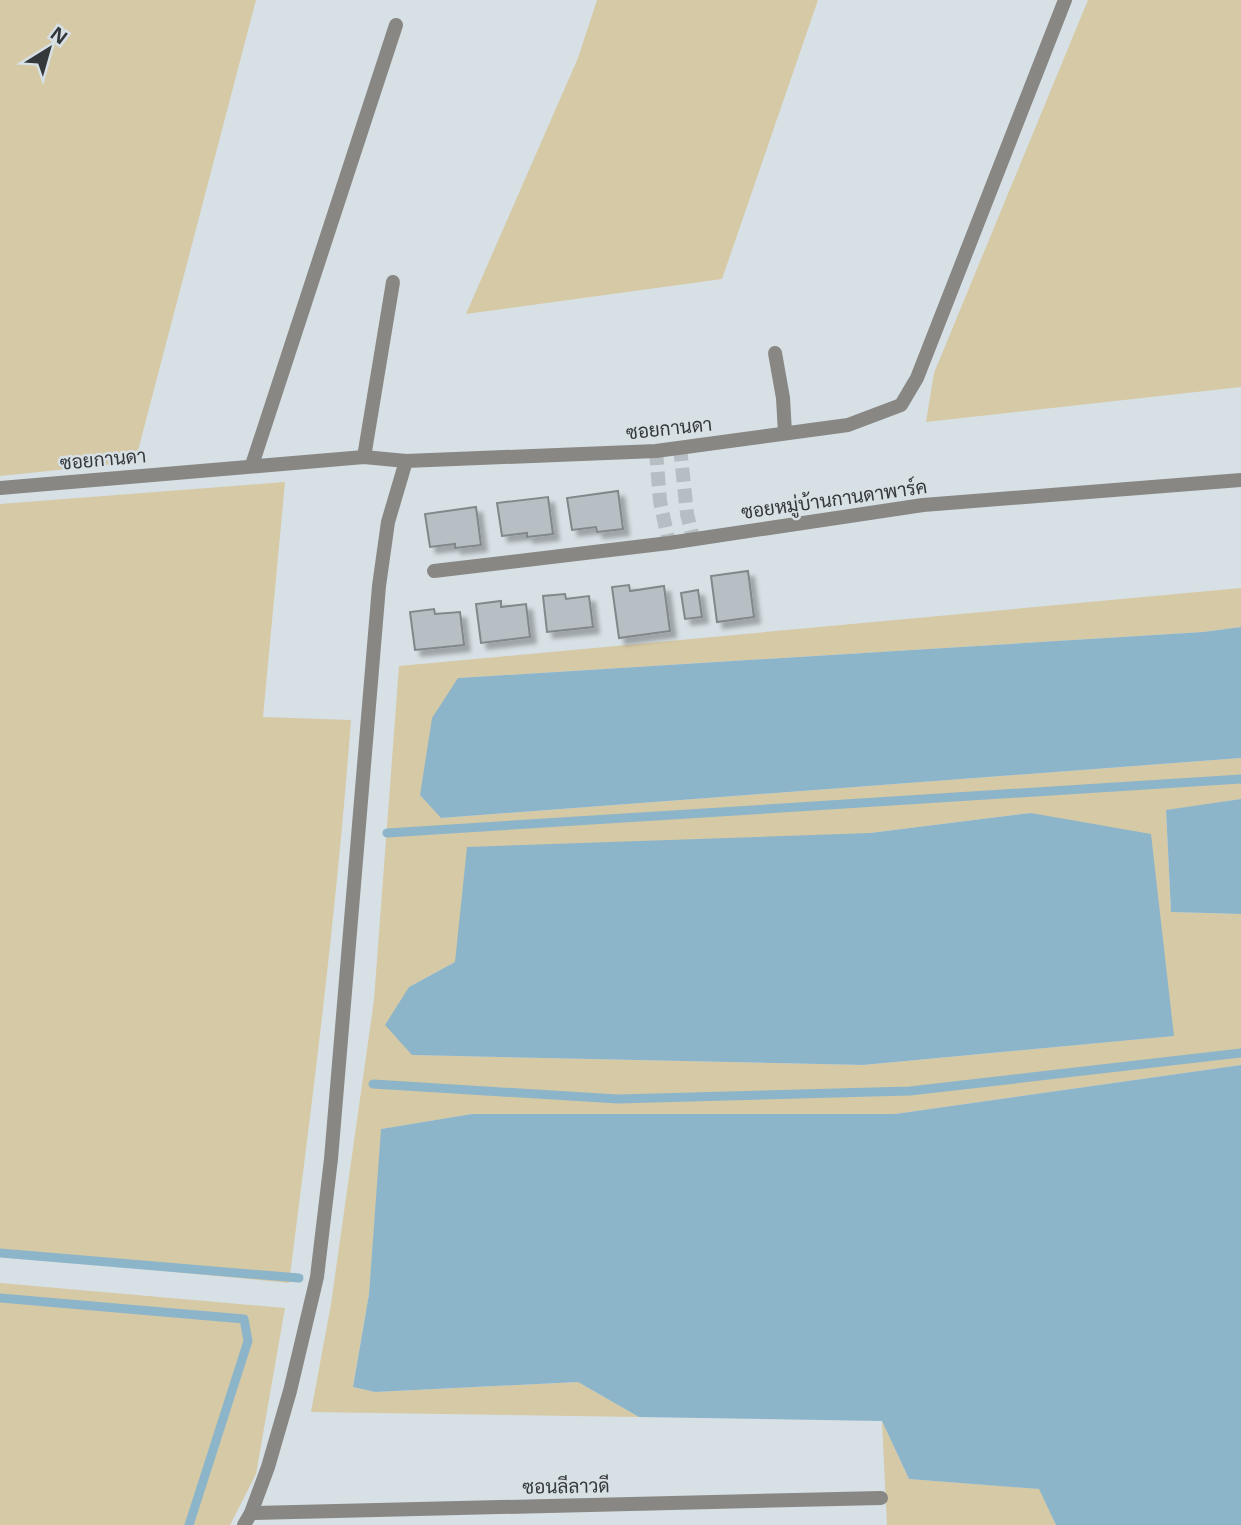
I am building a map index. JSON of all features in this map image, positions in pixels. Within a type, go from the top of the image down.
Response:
[{"type":"street","name":"ซอยกานดา","points":[[0,488],[364,457],[406,461],[656,451],[848,425],[901,405],[916,378],[1065,0]]},
{"type":"street","points":[[252,465],[396,25]]},
{"type":"street","points":[[364,457],[393,282]]},
{"type":"street","points":[[775,353],[783,398],[785,433]]},
{"type":"street","points":[[248,1519],[268,1467],[290,1391],[317,1277],[334,1118],[379,586],[388,522],[406,461]]},
{"type":"street","name":"ซอยหมู่บ้านกานดาพาร์ค","points":[[434,571],[669,543],[923,505],[1241,480]]},
{"type":"street","name":"ซอนลีลาวดี","points":[[248,1519],[881,1498]]},
{"type":"shaded area","points":[[0,0],[256,0],[135,462],[0,476]]},
{"type":"shaded area","points":[[597,0],[818,0],[722,279],[466,314],[578,58]]},
{"type":"shaded area","points":[[1088,0],[1241,0],[1241,387],[926,422],[934,373]]},
{"type":"shaded area","points":[[285,482],[263,717],[351,720],[332,931],[289,1283],[0,1255],[0,504]]},
{"type":"shaded area","points":[[1241,588],[1241,627],[1203,632],[458,678],[441,818],[1241,758],[1241,799],[1166,811],[1171,912],[1241,914],[1241,1065],[895,1114],[472,1114],[382,1129],[369,1294],[353,1387],[375,1392],[578,1382],[639,1417],[311,1412],[331,1304],[374,1000],[399,666]],"holes":[[[1031,813],[1173,1036],[863,1065],[412,1055],[409,987],[455,962],[870,833]]]},
{"type":"shaded area","points":[[0,1283],[285,1308],[256,1474],[230,1525],[0,1525]]},
{"type":"shaded area","points":[[882,1421],[909,1479],[1040,1489],[1056,1525],[887,1525]]},
{"type":"water","points":[[1241,627],[1241,758],[441,818],[420,795],[432,718],[458,678],[1203,632]]},
{"type":"water","points":[[1241,799],[1241,914],[1171,912],[1166,810]]},
{"type":"water","points":[[1031,813],[1151,834],[1174,1036],[863,1065],[412,1055],[385,1025],[409,987],[455,962],[467,847],[870,833]]},
{"type":"water","points":[[1241,1065],[1241,1525],[1056,1525],[1039,1489],[909,1479],[882,1421],[639,1417],[578,1382],[375,1392],[353,1387],[369,1294],[381,1129],[472,1114],[895,1114]]},
{"type":"building","points":[[618,491],[623,529],[597,532],[596,527],[572,530],[567,498]]},
{"type":"building","points":[[548,497],[553,534],[502,536],[497,503]]},
{"type":"building","points":[[476,507],[481,545],[430,547],[425,514]]},
{"type":"building","points":[[748,571],[754,617],[717,622],[711,576]]},
{"type":"building","points":[[629,585],[630,591],[664,586],[670,631],[619,638],[612,587]]},
{"type":"building","points":[[698,590],[702,617],[685,619],[681,593]]},
{"type":"building","points":[[565,594],[566,599],[589,596],[593,627],[547,632],[543,596]]},
{"type":"building","points":[[501,601],[501,607],[526,604],[530,637],[481,643],[476,604]]},
{"type":"building","points":[[434,609],[435,614],[460,612],[464,645],[415,650],[410,612]]},
{"type":"waterway","points":[[387,833],[1241,779]]},
{"type":"waterway","points":[[373,1084],[618,1099],[910,1091],[1241,1053]]},
{"type":"waterway","points":[[0,1253],[299,1278]]},
{"type":"waterway","points":[[0,1298],[244,1319],[248,1341],[189,1525]]},
{"type":"tunnel","points":[[680,447],[687,514],[693,538]]},
{"type":"tunnel","points":[[656,451],[660,501],[669,543]]}]
